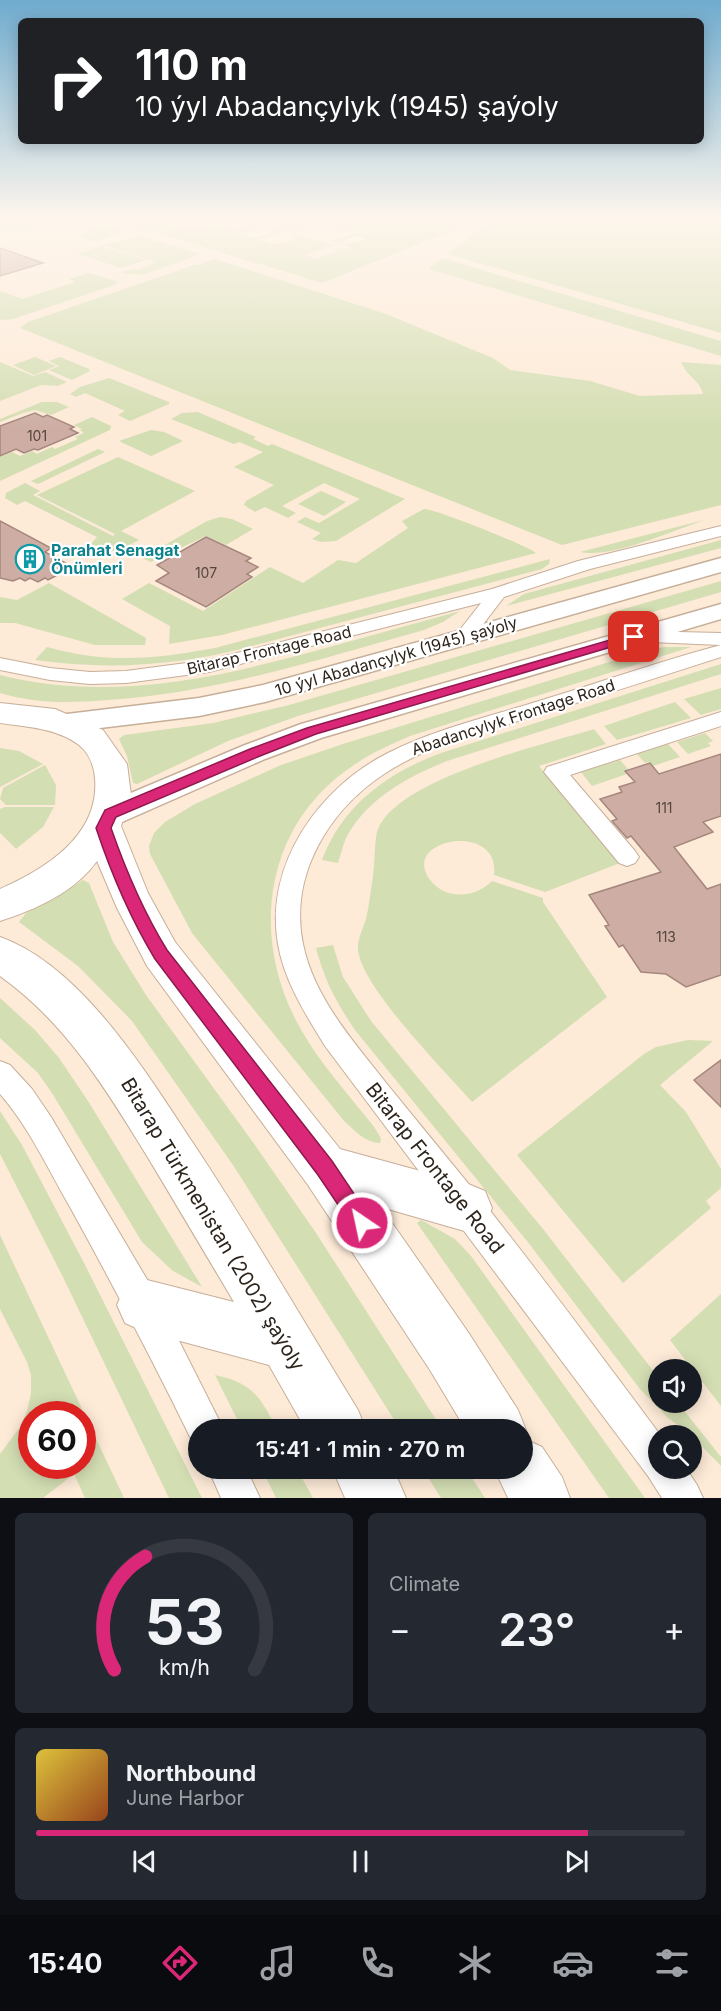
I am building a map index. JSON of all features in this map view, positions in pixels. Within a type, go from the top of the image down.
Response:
[{"type":"main road","name":"10 ýyl Abadançylyk (1945) şaýoly","points":[[67,723],[228,702],[298,685],[464,636],[721,565]]},
{"type":"main road","points":[[107,821],[255,752],[311,731],[721,611]]},
{"type":"main road","points":[[0,712],[35,714],[67,723],[92,738],[108,759],[115,785],[107,821],[94,843],[65,872],[27,895],[0,906]]},
{"type":"main road","points":[[107,821],[122,882],[161,954],[325,1168],[449,1351],[491,1419]]},
{"type":"main road","name":"Bitarap Türkmenistan (2002) şaýoly","points":[[0,954],[39,981],[71,1010],[96,1038],[221,1230],[331,1419]]},
{"type":"main road","points":[[325,1168],[468,1208]]},
{"type":"main road","points":[[143,1305],[285,1342]]},
{"type":"main road","points":[[367,1479],[377,1498]]},
{"type":"main road","points":[[529,1479],[541,1498]]},
{"type":"street","points":[[464,636],[498,592],[584,565],[721,531]]},
{"type":"street","name":"Bitarap Frontage Road","points":[[0,664],[50,674],[90,678],[168,672],[244,658],[498,592]]},
{"type":"street","points":[[634,637],[721,639]]},
{"type":"street","name":"Abadancylyk Frontage Road","points":[[304,847],[317,824],[337,799],[369,771],[410,750],[721,651]]},
{"type":"street","points":[[627,857],[555,772],[721,719]]},
{"type":"street","name":"Bitarap Frontage Road","points":[[304,847],[295,869],[288,915],[290,942],[305,990],[331,1036],[468,1208],[648,1449]]},
{"type":"street","points":[[0,1074],[22,1098],[41,1127],[143,1305],[200,1419]]},
{"type":"street","points":[[232,1479],[241,1498]]},
{"type":"street","points":[[671,1479],[684,1498]]},
{"type":"green space","points":[[53,289],[102,289],[13,319],[0,320],[0,291],[22,299]]},
{"type":"green space","points":[[124,289],[308,289],[386,314],[493,358],[510,370],[590,381],[640,396],[703,394],[699,385],[681,362],[721,365],[721,505],[562,545],[20,328],[28,322]]},
{"type":"green space","points":[[496,289],[546,289],[721,341],[721,356]]},
{"type":"green space","points":[[569,289],[721,289],[721,333]]},
{"type":"green space","points":[[35,357],[56,366],[34,375],[13,365]]},
{"type":"green space","points":[[60,357],[90,371],[72,380],[49,370],[59,366],[49,361]]},
{"type":"green space","points":[[0,362],[33,376],[45,372],[67,382],[58,386],[41,385],[0,401]]},
{"type":"green space","points":[[109,378],[169,402],[169,404],[130,421],[118,415],[125,411],[85,393],[76,397],[70,394],[80,387]]},
{"type":"green space","points":[[42,402],[57,402],[69,407],[51,415],[35,410],[0,422],[0,419]]},
{"type":"green space","points":[[198,412],[256,437],[253,439],[268,446],[272,444],[405,499],[336,541],[321,542],[312,539],[321,533],[297,522],[305,517],[319,523],[360,499],[324,483],[282,506],[296,513],[288,518],[265,507],[255,512],[244,505],[246,501],[274,485],[234,467],[263,452],[239,442],[234,444],[171,419],[182,413]]},
{"type":"green space","points":[[92,417],[111,426],[110,430],[0,481],[0,457],[12,452],[20,456],[32,451],[37,454],[78,439],[75,437],[84,433],[80,430],[82,429],[74,425]]},
{"type":"green space","points":[[151,430],[164,432],[183,441],[151,456],[119,441]]},
{"type":"green space","points":[[98,449],[105,452],[38,484],[31,481]]},
{"type":"green space","points":[[118,457],[195,491],[121,531],[139,540],[116,551],[105,550],[91,544],[97,537],[25,501],[17,505],[5,498],[6,493],[25,483],[40,491],[33,495],[113,536],[115,534],[37,495]]},
{"type":"green space","points":[[321,491],[346,502],[324,516],[298,504]]},
{"type":"green space","points":[[424,509],[480,528],[536,553],[222,635],[169,644],[170,626],[122,599],[149,583],[203,611],[270,567],[303,583],[338,560],[356,563],[408,528],[402,521]]},
{"type":"green space","points":[[220,517],[232,519],[253,529],[226,545],[206,536],[151,562],[142,558],[207,521]]},
{"type":"green space","points":[[708,519],[626,547],[593,553],[580,552]]},
{"type":"green space","points":[[721,540],[721,548],[506,606],[524,594]]},
{"type":"green space","points":[[550,559],[549,564],[542,569],[215,655],[139,665],[87,665],[35,660],[47,647],[111,658],[172,655],[215,648]]},
{"type":"green space","points":[[721,581],[721,592],[298,716],[228,741],[137,784],[133,783],[127,756],[119,739],[124,735],[213,723],[289,705]]},
{"type":"green space","points":[[49,583],[146,638],[145,645],[95,645],[15,623],[0,623],[0,597],[17,600]]},
{"type":"green space","points":[[460,611],[424,630],[268,673],[188,690],[148,696],[67,702],[40,701],[0,693],[0,675],[40,683],[80,687],[120,687],[198,678],[276,661]]},
{"type":"green space","points":[[663,647],[691,647],[410,736],[357,763],[325,788],[301,818],[284,851],[274,886],[271,923],[275,960],[286,997],[303,1033],[381,1139],[380,1143],[365,1138],[344,1121],[192,933],[150,854],[149,846],[154,833],[165,822],[195,804],[281,765],[346,743]]},
{"type":"green space","points":[[721,664],[721,674],[447,761],[418,774],[391,790],[366,810],[347,836],[338,863],[322,860],[342,823],[369,793],[385,781],[421,761]]},
{"type":"green space","points":[[721,688],[721,709],[701,715],[684,699]]},
{"type":"green space","points":[[675,702],[691,718],[617,740],[604,726]]},
{"type":"green space","points":[[594,729],[606,744],[539,766],[620,863],[545,892],[494,875],[492,858],[482,847],[468,842],[452,842],[438,846],[427,855],[424,866],[431,881],[437,887],[453,894],[478,891],[492,881],[543,898],[543,902],[607,997],[472,1102],[406,1029],[363,966],[358,946],[368,910],[378,829],[391,811],[413,794],[442,779],[509,754]]},
{"type":"green space","points":[[705,733],[713,741],[708,743],[711,746],[688,754],[677,742]]},
{"type":"green space","points":[[668,744],[680,757],[653,766],[649,762],[645,763],[637,754]]},
{"type":"green space","points":[[0,748],[19,751],[43,764],[0,787]]},
{"type":"green space","points":[[620,760],[628,769],[624,771],[627,774],[592,786],[581,772]]},
{"type":"green space","points":[[45,765],[56,785],[55,805],[6,805],[0,799],[3,788]]},
{"type":"green space","points":[[5,807],[54,807],[43,827],[16,849],[0,833],[0,809]]},
{"type":"green space","points":[[83,880],[89,883],[113,942],[146,995],[316,1233],[436,1419],[394,1419],[233,1165],[132,1021],[78,966],[19,922],[26,913]]},
{"type":"green space","points":[[333,945],[343,977],[371,1021],[543,1229],[648,1364],[648,1397],[527,1241],[355,1030],[332,991],[316,948]]},
{"type":"green space","points":[[0,998],[35,1030],[59,1058],[88,1101],[202,1287],[173,1271],[142,1242],[52,1093],[38,1073],[0,1038]]},
{"type":"green space","points":[[688,1040],[713,1041],[660,1085],[686,1112],[721,1169],[721,1188],[706,1201],[711,1208],[623,1283],[517,1155],[644,1054],[656,1047]]},
{"type":"green space","points":[[0,1111],[22,1145],[84,1263],[188,1470],[188,1479],[192,1479],[202,1498],[169,1498],[63,1277],[0,1154]]},
{"type":"green space","points":[[421,1220],[455,1239],[471,1256],[645,1498],[609,1498],[417,1223]]},
{"type":"green space","points":[[0,1235],[78,1401],[29,1401],[31,1375],[27,1362],[0,1309]]},
{"type":"green space","points":[[721,1294],[721,1406],[702,1381],[702,1359],[685,1359],[670,1340]]},
{"type":"green space","points":[[215,1375],[247,1387],[260,1400],[271,1419],[237,1419]]},
{"type":"green space","points":[[663,1413],[686,1413],[696,1425],[678,1425]]},
{"type":"green space","points":[[18,1430],[18,1479],[68,1479],[43,1498],[0,1498],[0,1454]]},
{"type":"green space","points":[[702,1433],[721,1457],[721,1466],[702,1446]]},
{"type":"green space","points":[[96,1439],[124,1498],[85,1498],[76,1479],[96,1479]]},
{"type":"green space","points":[[267,1479],[303,1479],[313,1498],[276,1498]]},
{"type":"green space","points":[[429,1479],[473,1479],[485,1498],[441,1498]]},
{"type":"building","points":[[35,413],[43,417],[47,415],[74,427],[70,429],[78,433],[38,450],[34,449],[24,453],[16,449],[0,456],[0,426]]},
{"type":"building","name":"Parahat Senagat Önümleri","points":[[0,521],[51,548],[45,552],[73,567],[48,580],[45,578],[38,582],[30,578],[25,581],[20,578],[13,581],[0,578]]},
{"type":"building","points":[[206,537],[251,558],[246,561],[258,567],[247,574],[252,577],[206,607],[156,581],[169,573],[157,565]]},
{"type":"building","points":[[721,754],[721,816],[703,822],[713,832],[674,847],[707,889],[721,884],[721,975],[686,987],[666,974],[641,972],[623,945],[619,947],[605,926],[609,925],[589,895],[661,872],[631,836],[627,838],[612,821],[617,819],[600,799],[622,792],[619,787],[635,782],[625,771],[650,763],[659,774]]},
{"type":"building","points":[[721,1060],[721,1107],[694,1080]]},
{"type":"place","name":"Parahat Senagat Önümleri","points":[[30,559]]},
{"type":"route","points":[[362,1223],[325,1168],[161,954],[122,882],[104,828],[111,813],[255,752],[311,731],[634,637]]}]
